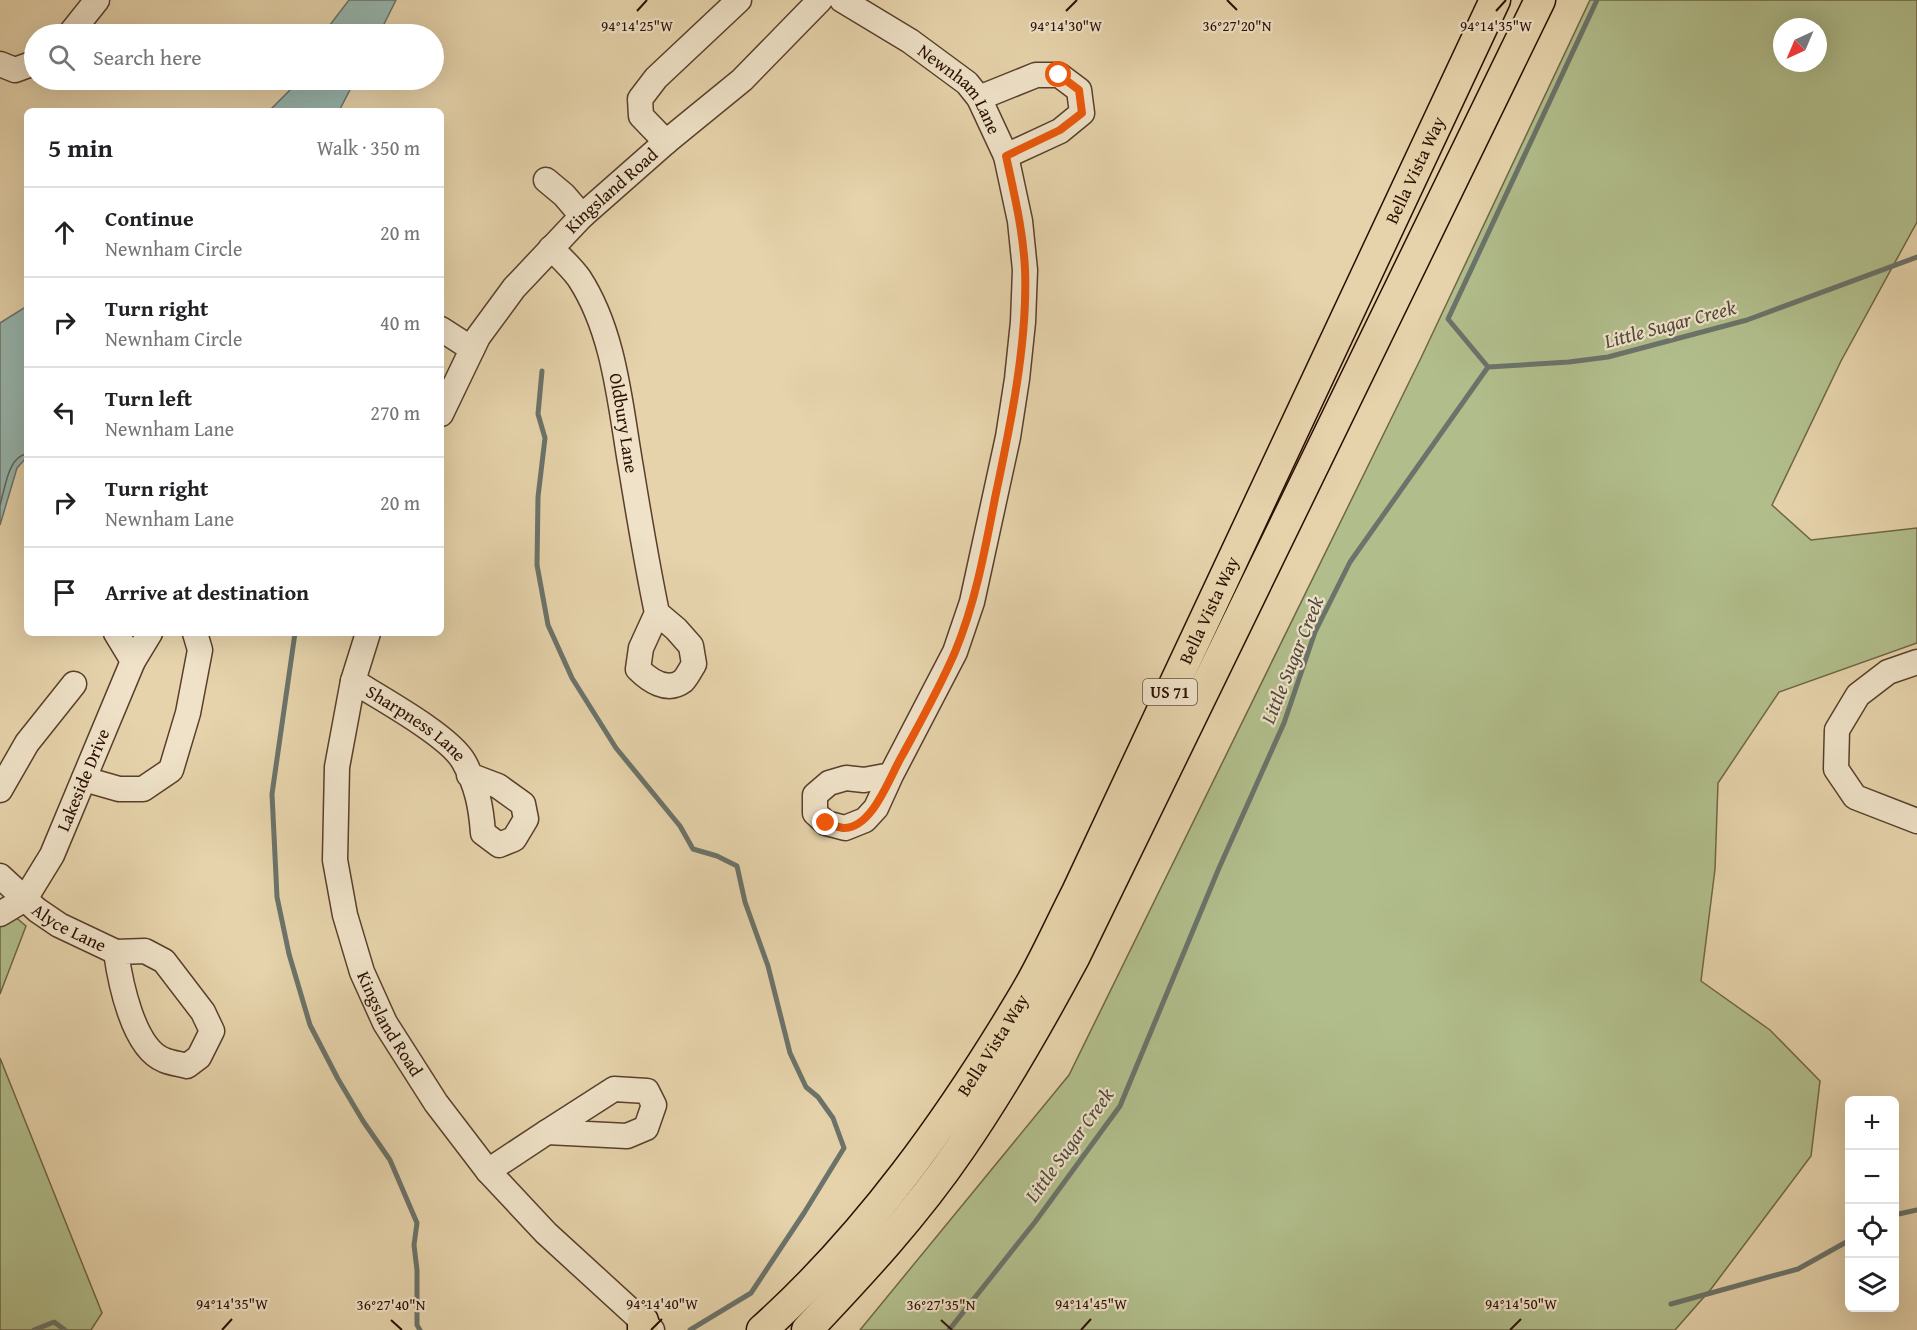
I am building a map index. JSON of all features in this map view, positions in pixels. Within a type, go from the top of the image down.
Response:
[{"type":"main road","name":"Bella Vista Way","points":[[762,1330],[790,1305],[873,1215],[950,1112],[1024,996],[1087,870],[1495,0]]},
{"type":"main road","name":"Bella Vista Way","points":[[807,1330],[868,1266],[921,1202],[960,1150],[1029,1042],[1079,947],[1540,0]]},
{"type":"street","points":[[78,24],[97,0]]},
{"type":"street","points":[[666,142],[641,116],[640,99],[656,78],[739,0]]},
{"type":"street","name":"Kingsland Road","points":[[444,408],[478,337],[514,288],[582,216],[666,142],[742,80],[820,0]]},
{"type":"street","name":"Newnham Lane","points":[[842,0],[910,41],[967,83],[979,98],[1006,156],[1020,222],[1025,270],[1017,379],[1008,437],[977,581],[958,642],[933,697],[891,775]]},
{"type":"street","points":[[0,64],[15,70],[24,67]]},
{"type":"street","points":[[979,98],[1036,75],[1059,75],[1079,90],[1082,113],[1060,130],[1006,156]]},
{"type":"street","points":[[546,180],[564,195],[582,216]]},
{"type":"street","name":"Oldbury Lane","points":[[551,248],[568,264],[579,279],[594,308],[608,345],[657,613]]},
{"type":"street","points":[[444,331],[472,350]]},
{"type":"street","points":[[118,636],[133,661]]},
{"type":"street","name":"Lakeside Drive","points":[[0,914],[26,899],[52,855],[133,661],[148,636]]},
{"type":"street","points":[[84,779],[119,789],[143,789],[171,770],[188,713],[200,650],[196,636]]},
{"type":"street","name":"Kingsland Road","points":[[367,636],[353,681],[337,767],[335,861],[345,915],[362,972],[385,1023],[436,1103],[488,1171],[546,1233],[646,1327]]},
{"type":"street","points":[[1917,662],[1888,672],[1858,695],[1837,730],[1836,769],[1855,797],[1917,821]]},
{"type":"street","name":"Sharpness Lane","points":[[353,681],[439,736],[463,760],[469,775]]},
{"type":"street","points":[[0,790],[27,743],[74,684]]},
{"type":"street","name":"Alyce Lane","points":[[0,876],[37,910],[59,925],[116,952],[145,951],[164,961],[203,1012],[212,1031],[199,1056],[187,1066],[162,1060],[148,1048],[123,996],[116,952]]},
{"type":"street","points":[[488,1171],[547,1132]]},
{"type":"green space","points":[[1590,0],[1917,0],[1917,222],[1841,361],[1772,505],[1811,540],[1917,528],[1917,643],[1779,692],[1718,783],[1715,869],[1701,981],[1770,1030],[1820,1081],[1811,1156],[1711,1289],[1675,1330],[860,1330],[1069,1075],[1420,360]]},
{"type":"green space","points":[[0,904],[26,926],[0,994]]},
{"type":"green space","points":[[0,1058],[102,1313],[91,1330],[0,1330]]},
{"type":"water","points":[[349,0],[396,0],[384,24],[331,24]]},
{"type":"water","points":[[290,90],[350,90],[341,108],[272,108]]},
{"type":"water","points":[[24,308],[24,460],[17,468],[0,525],[0,323]]},
{"type":"waterway","points":[[1488,367],[1448,319],[1597,0]]},
{"type":"waterway","name":"Little Sugar Creek","points":[[949,1330],[1035,1222],[1120,1106],[1219,868],[1284,723],[1315,632],[1350,562],[1488,367],[1608,357],[1747,320],[1917,257]]},
{"type":"waterway","points":[[542,371],[538,414],[545,438],[538,497],[537,565],[548,625],[572,678],[616,748],[680,826],[693,849],[717,856],[737,866],[745,902],[768,966],[790,1053],[806,1087],[818,1097],[833,1118],[844,1148],[751,1293],[690,1330]]},
{"type":"waterway","points":[[295,636],[272,794],[277,897],[289,954],[310,1025],[338,1079],[390,1160],[417,1223],[414,1245],[417,1270],[417,1325],[420,1330]]},
{"type":"waterway","points":[[1899,1214],[1917,1210]]},
{"type":"waterway","points":[[1671,1304],[1798,1269],[1845,1243]]},
{"type":"waterway","points":[[34,1330],[54,1322],[65,1330]]},
{"type":"route","points":[[826,823],[845,828],[865,820],[876,808],[955,652],[972,602],[1008,437],[1023,322],[1025,270],[1020,222],[1006,156],[1060,130],[1082,113],[1079,90],[1059,75]]}]
